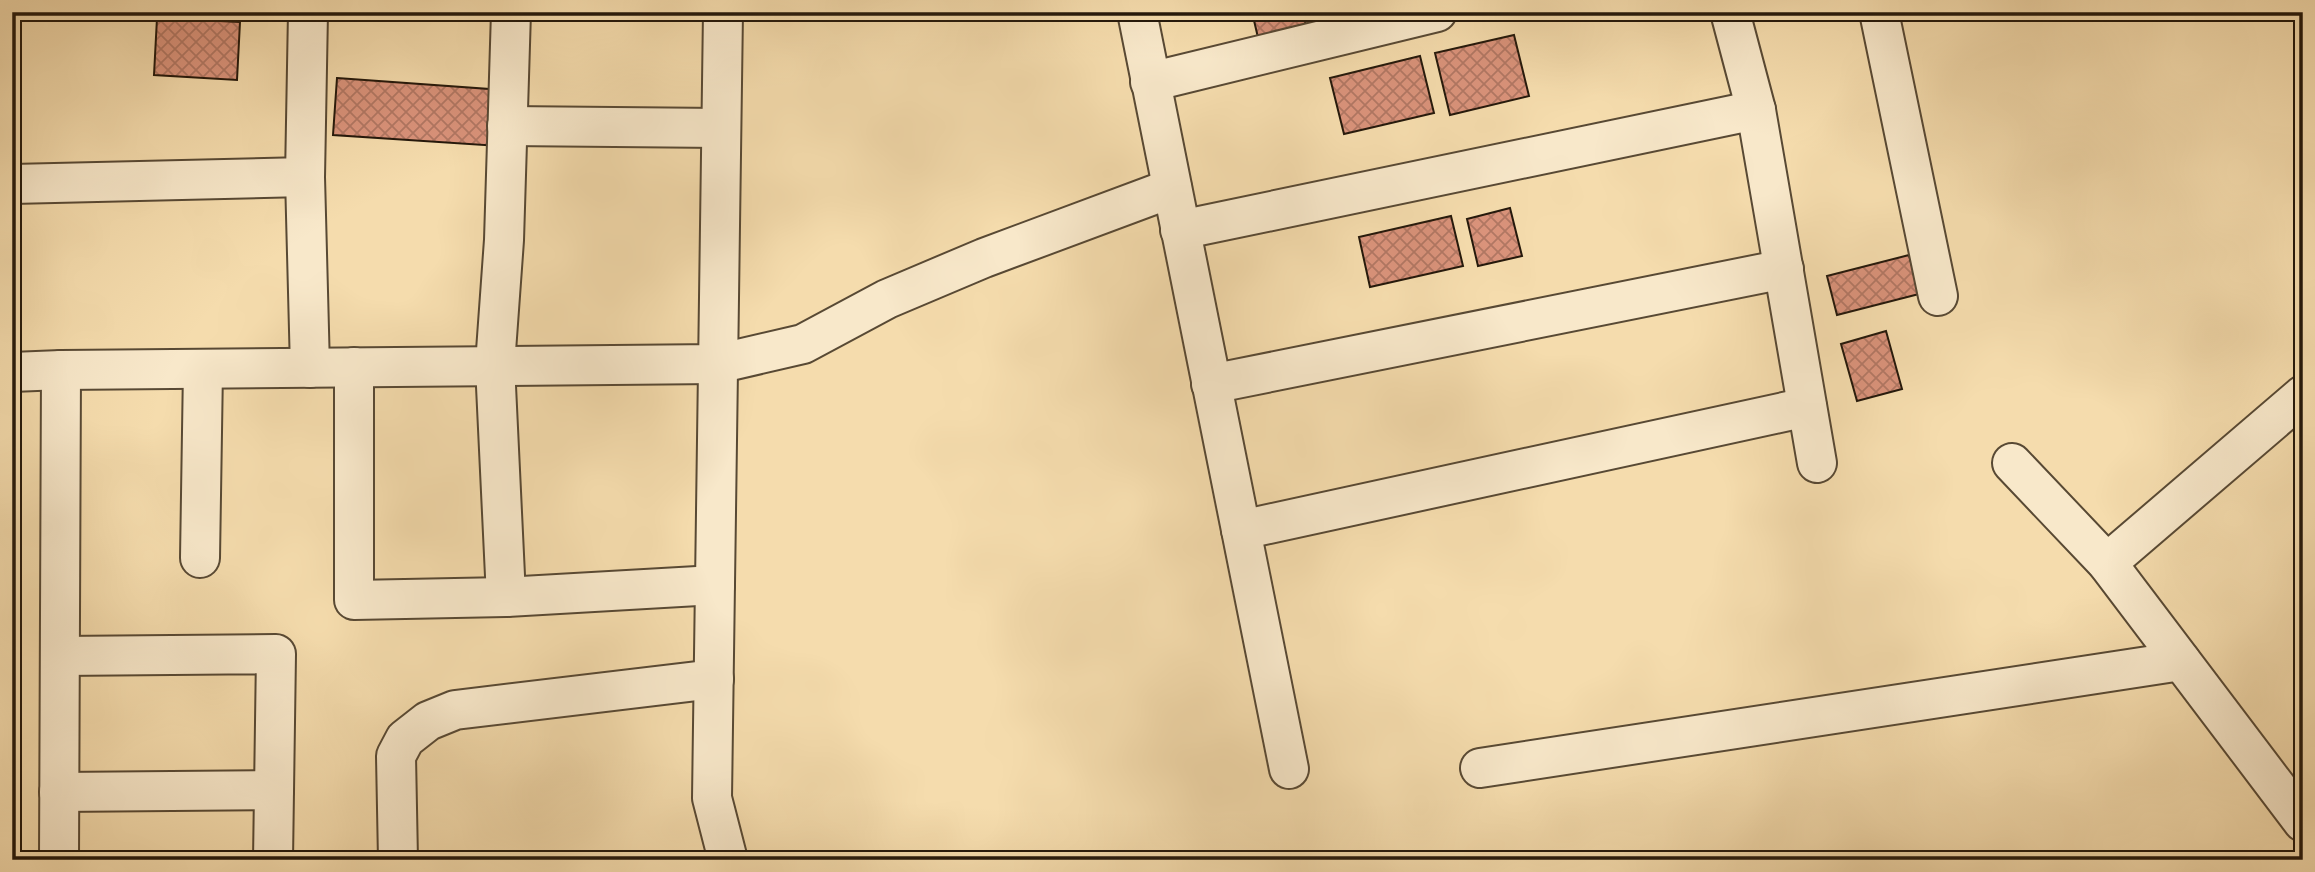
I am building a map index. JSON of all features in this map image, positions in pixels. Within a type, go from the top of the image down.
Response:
[{"type":"street","points":[[308,12],[305,177],[310,368]]},
{"type":"street","points":[[506,597],[495,365],[504,240],[510,12]]},
{"type":"street","points":[[723,12],[712,799],[728,860]]},
{"type":"street","points":[[1137,12],[1289,768]]},
{"type":"street","points":[[1150,82],[1437,12]]},
{"type":"street","points":[[1730,12],[1756,110],[1817,463]]},
{"type":"street","points":[[1880,12],[1938,296]]},
{"type":"street","points":[[1180,230],[1756,110]]},
{"type":"street","points":[[507,126],[721,128]]},
{"type":"street","points":[[12,184],[305,177]]},
{"type":"street","points":[[12,372],[717,364],[803,344],[887,299],[972,263],[1172,188]]},
{"type":"street","points":[[1211,384],[1784,269]]},
{"type":"street","points":[[354,368],[354,600],[506,597],[715,586]]},
{"type":"street","points":[[200,558],[203,369]]},
{"type":"street","points":[[59,860],[61,370]]},
{"type":"street","points":[[2107,563],[2303,395]]},
{"type":"street","points":[[1241,530],[1807,407]]},
{"type":"street","points":[[2012,463],[2107,563],[2303,822]]},
{"type":"street","points":[[60,656],[276,654],[273,860]]},
{"type":"street","points":[[1480,768],[2181,661]]},
{"type":"street","points":[[398,860],[396,756],[404,739],[428,720],[455,710],[714,679]]},
{"type":"street","points":[[59,792],[274,790]]},
{"type":"building","points":[[1252,12],[1303,12],[1308,35],[1260,46]]},
{"type":"building","points":[[1310,12],[1396,12],[1312,25]]},
{"type":"building","points":[[157,18],[240,22],[237,80],[154,75]]},
{"type":"building","points":[[1514,35],[1529,96],[1450,115],[1435,53]]},
{"type":"building","points":[[1420,56],[1434,113],[1344,134],[1330,78]]},
{"type":"building","points":[[337,78],[503,90],[499,146],[333,135]]},
{"type":"building","points":[[1510,208],[1522,256],[1478,266],[1467,219]]},
{"type":"building","points":[[1451,216],[1463,266],[1370,287],[1359,237]]},
{"type":"building","points":[[1909,255],[1919,294],[1837,315],[1827,276]]},
{"type":"building","points":[[1886,331],[1902,389],[1857,401],[1841,344]]}]
